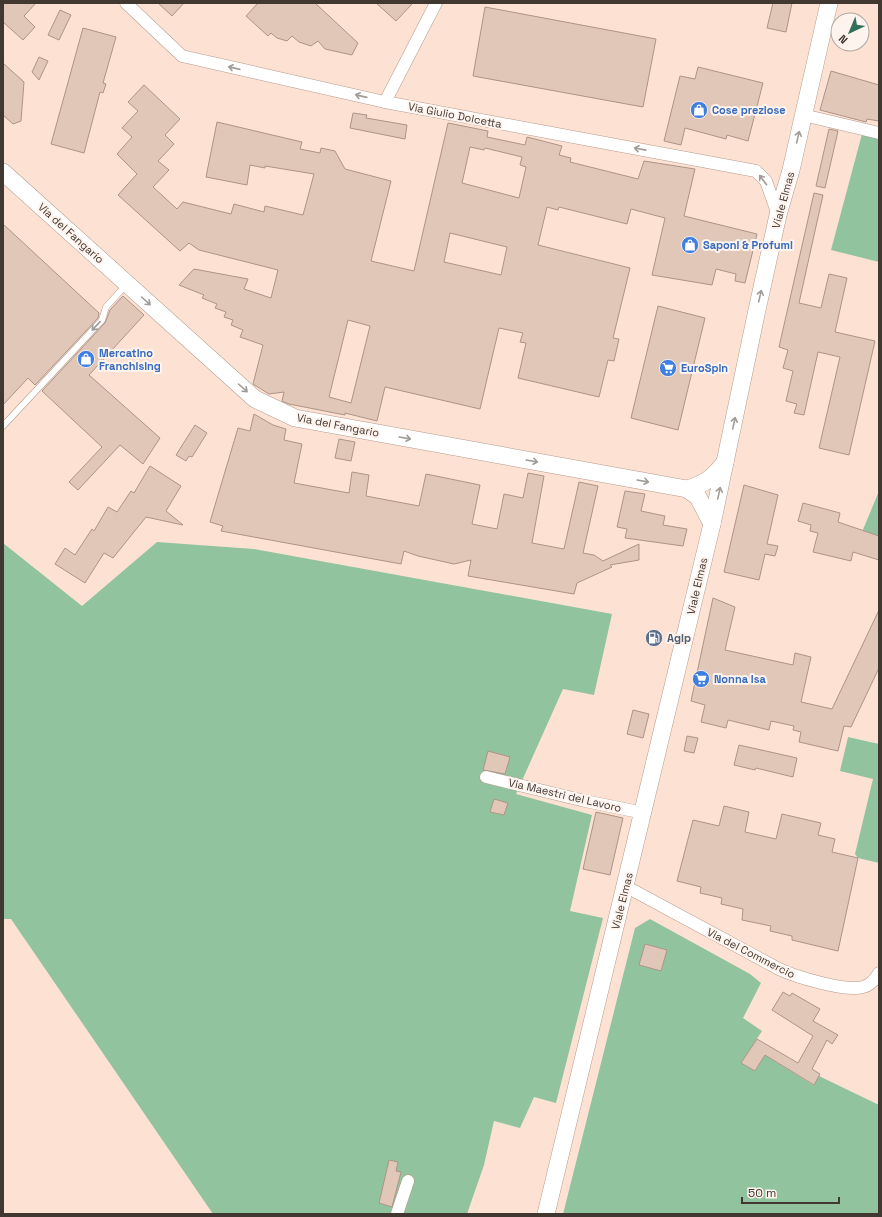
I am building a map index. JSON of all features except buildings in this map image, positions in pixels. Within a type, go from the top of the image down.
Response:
[{"type":"main road","name":"Viale Elmas","points":[[546,1214],[644,813],[712,524],[778,215],[791,170],[828,3]]},
{"type":"main road","name":"Via del Fangario","points":[[3,172],[255,398],[295,418],[687,489],[707,482],[726,462]]},
{"type":"main road","points":[[687,489],[698,496],[712,524]]},
{"type":"street","name":"Via Giulio Dolcetta","points":[[126,3],[182,56],[385,102],[756,171],[766,182],[778,215]]},
{"type":"street","points":[[385,102],[436,3]]},
{"type":"street","points":[[803,115],[879,133]]},
{"type":"street","name":"Via Maestri del Lavoro","points":[[486,777],[585,801],[644,813]]},
{"type":"street","name":"Via del Commercio","points":[[626,886],[779,969],[797,977],[855,989],[865,987],[874,981],[879,973]]},
{"type":"street","points":[[397,1214],[408,1182]]},
{"type":"lane","points":[[3,426],[102,320],[106,307],[127,284]]},
{"type":"green space","points":[[862,134],[879,138],[879,262],[831,250]]},
{"type":"green space","points":[[879,491],[879,538],[862,532]]},
{"type":"green space","points":[[157,542],[254,549],[612,614],[594,695],[563,689],[516,794],[592,815],[570,911],[603,918],[556,1103],[534,1097],[520,1128],[494,1121],[484,1165],[467,1214],[213,1214],[11,919],[3,919],[3,543],[82,606]]},
{"type":"green space","points":[[848,737],[879,744],[879,863],[858,858],[855,854],[873,779],[840,771]]},
{"type":"green space","points":[[650,919],[750,974],[761,983],[743,1018],[762,1031],[741,1063],[765,1055],[813,1085],[819,1076],[879,1105],[879,1214],[563,1214],[635,928]]},
{"type":"place","name":"Cose preziose","points":[[699,110]]},
{"type":"place","name":"Saponi & Profumi","points":[[690,245]]},
{"type":"place","name":"Mercatino Franchising","points":[[86,359]]},
{"type":"place","name":"EuroSpin","points":[[668,368]]},
{"type":"place","name":"Agip","points":[[654,638]]},
{"type":"place","name":"Nonna Isa","points":[[701,679]]}]
